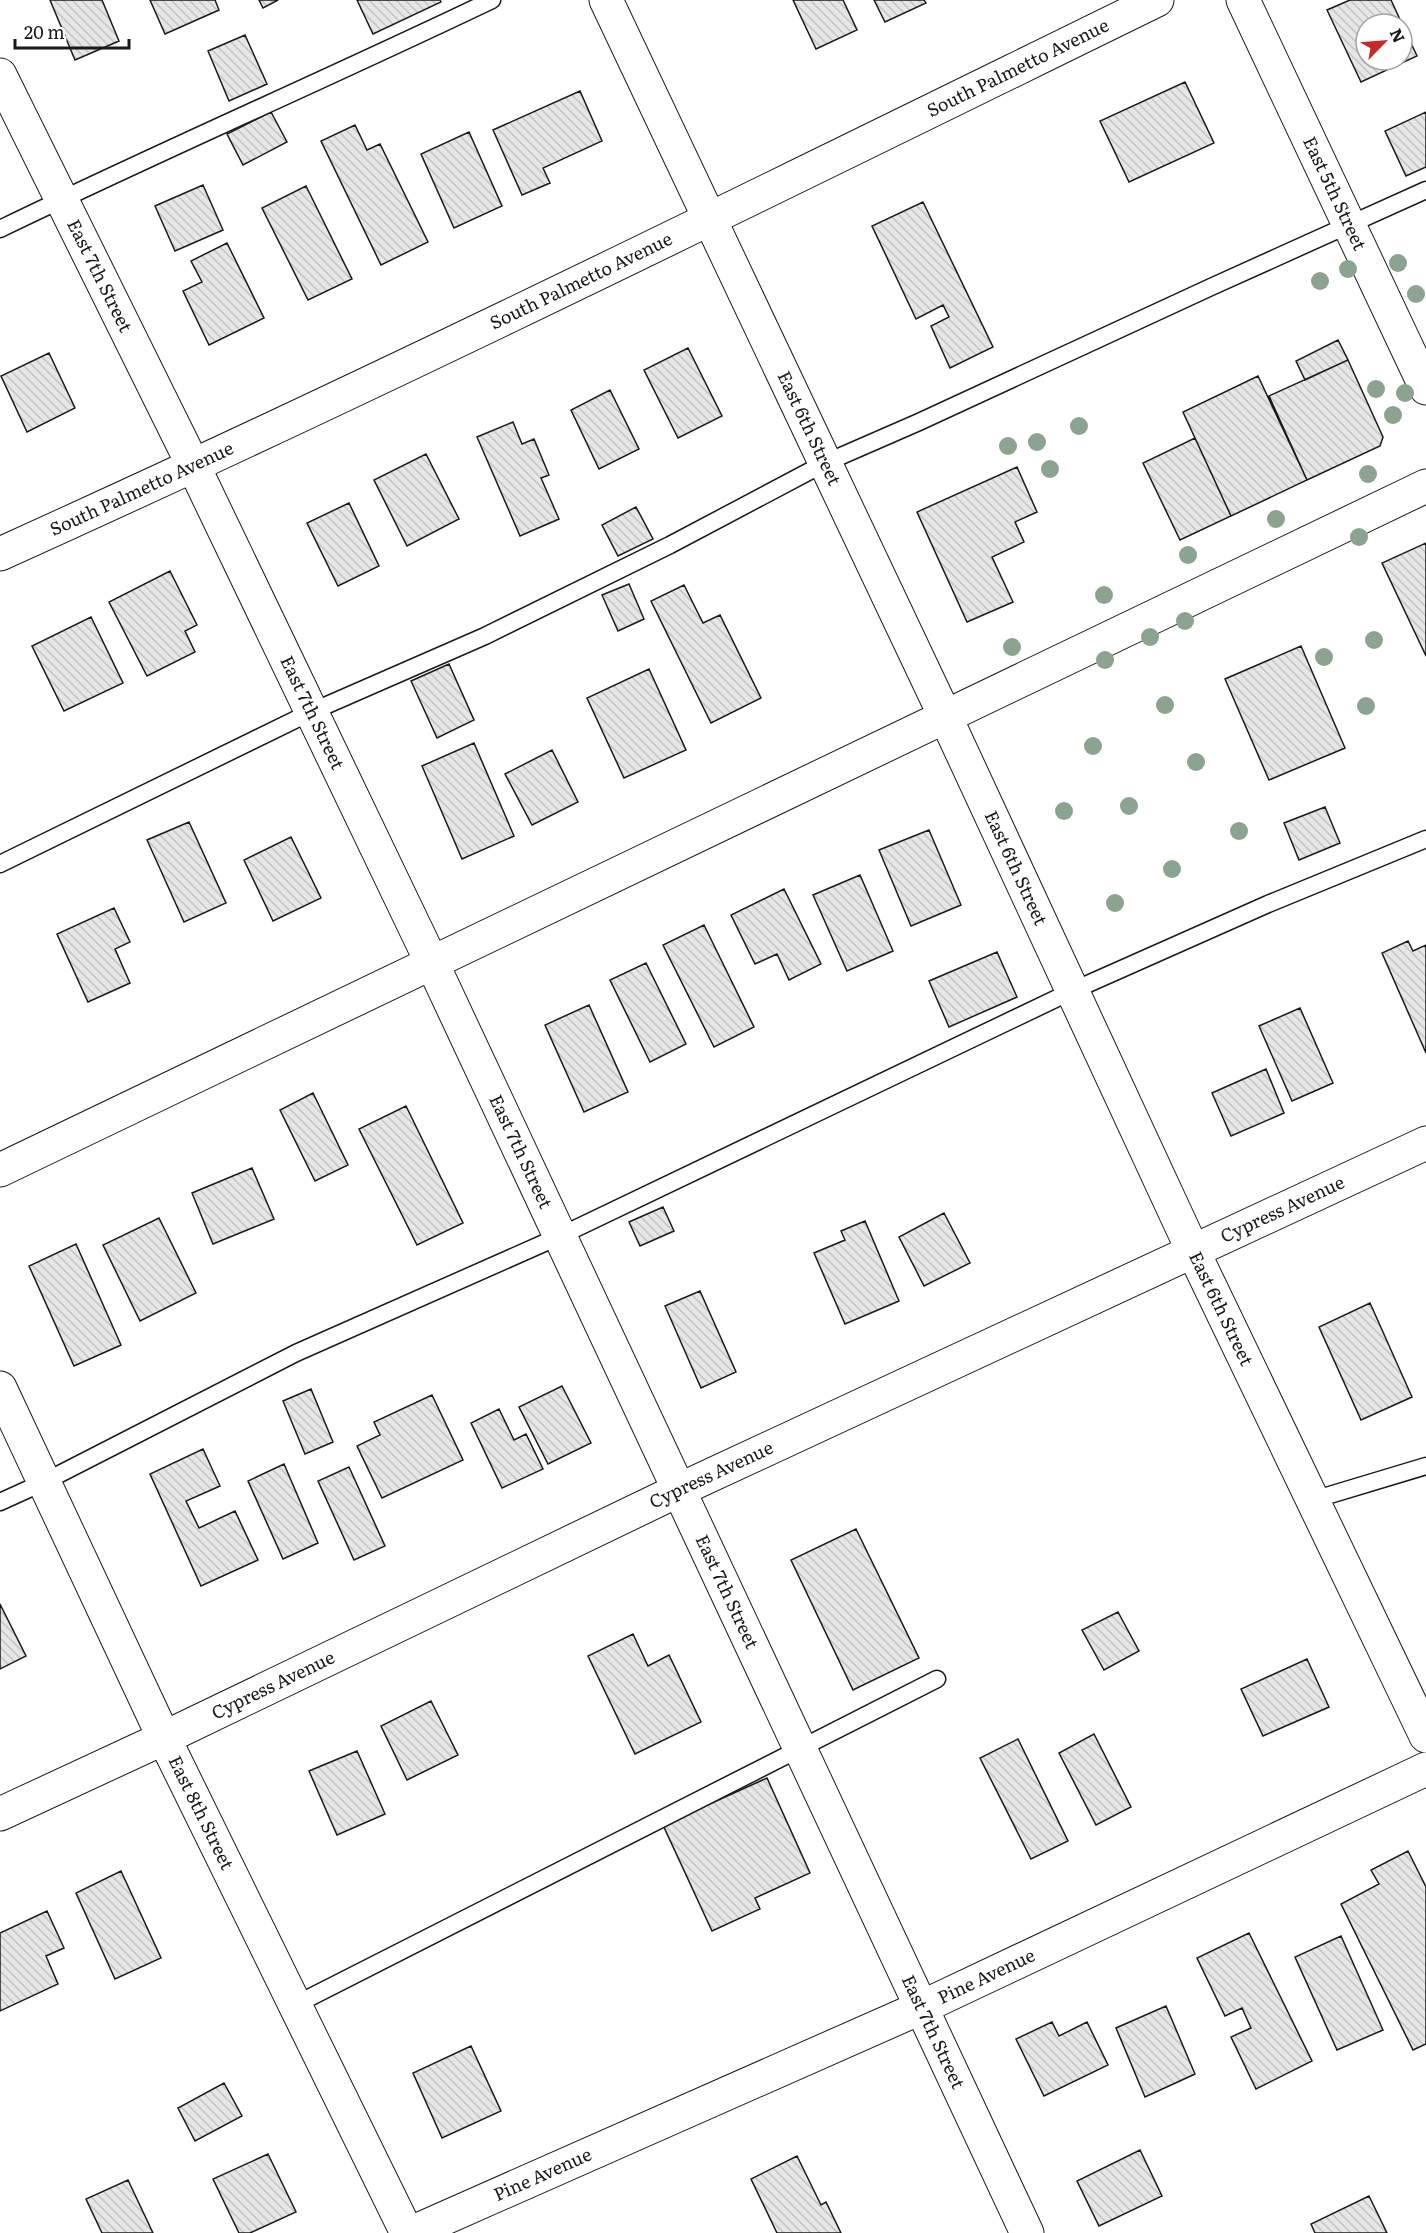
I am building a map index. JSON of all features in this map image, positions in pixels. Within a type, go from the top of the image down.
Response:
[{"type":"street","name":"East 6th Street","points":[[606,0],[945,716],[1193,1251],[1426,1737]]},
{"type":"street","name":"South Palmetto Avenue","points":[[0,554],[194,467],[1157,0]]},
{"type":"street","name":"East 5th Street","points":[[1243,0],[1426,388]]},
{"type":"street","name":"East 7th Street","points":[[0,75],[194,467],[432,963],[1027,2233]]},
{"type":"street","points":[[0,1170],[1426,486]]},
{"type":"street","name":"Cypress Avenue","points":[[0,1814],[164,1738],[680,1490],[1426,1143]]},
{"type":"street","name":"East 8th Street","points":[[0,1388],[164,1738],[409,2233]]},
{"type":"street","name":"Pine Avenue","points":[[409,2233],[920,2008],[1426,1769]]},
{"type":"lane","points":[[0,229],[492,0]]},
{"type":"lane","points":[[0,864],[312,712],[484,636],[670,545],[825,463],[1426,190]]},
{"type":"lane","points":[[0,1502],[44,1482],[296,1353],[560,1236],[1072,991],[1268,904],[1426,839]]},
{"type":"lane","points":[[1313,1500],[1426,1466]]},
{"type":"lane","points":[[295,2006],[937,1679]]},
{"type":"building","points":[[50,0],[102,0],[119,41],[75,60]]},
{"type":"building","points":[[150,0],[215,0],[219,10],[165,34]]},
{"type":"building","points":[[259,0],[278,0],[263,8]]},
{"type":"building","points":[[357,0],[440,0],[441,2],[373,34]]},
{"type":"building","points":[[793,0],[843,0],[857,30],[816,49]]},
{"type":"building","points":[[874,0],[924,0],[926,3],[885,22]]},
{"type":"building","points":[[1350,0],[1391,0],[1397,12],[1354,12],[1354,67],[1327,10]]},
{"type":"building","points":[[245,35],[267,84],[229,101],[208,51]]},
{"type":"building","points":[[1356,72],[1383,72],[1361,82]]},
{"type":"building","points":[[1185,82],[1214,143],[1129,182],[1100,121]]},
{"type":"building","points":[[580,91],[602,141],[543,168],[550,183],[522,195],[493,130]]},
{"type":"building","points":[[271,112],[287,142],[243,165],[227,134]]},
{"type":"building","points":[[1426,112],[1426,167],[1406,176],[1385,131]]},
{"type":"building","points":[[355,125],[367,150],[380,144],[428,242],[381,265],[321,141]]},
{"type":"building","points":[[469,132],[502,206],[454,228],[421,154]]},
{"type":"building","points":[[203,185],[223,230],[175,251],[155,206]]},
{"type":"building","points":[[306,186],[352,279],[308,300],[262,208]]},
{"type":"building","points":[[923,202],[993,347],[950,368],[931,326],[949,317],[943,305],[916,319],[872,226]]},
{"type":"building","points":[[227,243],[264,318],[209,345],[183,291],[202,282],[191,261]]},
{"type":"building","points":[[1338,340],[1348,360],[1305,380],[1296,361]]},
{"type":"building","points":[[688,348],[722,416],[678,438],[644,370]]},
{"type":"building","points":[[49,353],[75,408],[27,432],[1,376]]},
{"type":"building","points":[[1348,360],[1383,437],[1380,446],[1307,480],[1269,396]]},
{"type":"building","points":[[1258,376],[1307,480],[1231,516],[1183,412]]},
{"type":"building","points":[[610,390],[639,449],[599,469],[571,410]]},
{"type":"building","points":[[513,422],[522,444],[534,439],[549,475],[541,478],[559,519],[520,536],[477,437]]},
{"type":"building","points":[[1195,438],[1231,516],[1180,540],[1143,463]]},
{"type":"building","points":[[426,454],[459,519],[407,546],[374,480]]},
{"type":"building","points":[[1017,467],[1037,512],[1015,522],[1024,542],[992,557],[1013,602],[967,622],[917,512]]},
{"type":"building","points":[[349,503],[379,566],[338,586],[307,523]]},
{"type":"building","points":[[636,507],[653,539],[618,556],[602,525]]},
{"type":"building","points":[[1426,543],[1426,656],[1382,563]]},
{"type":"building","points":[[170,571],[197,625],[185,631],[195,652],[147,676],[109,602]]},
{"type":"building","points":[[629,584],[644,619],[618,631],[602,595]]},
{"type":"building","points":[[684,585],[703,623],[720,615],[761,698],[711,723],[651,601]]},
{"type":"building","points":[[91,617],[123,683],[64,711],[32,646]]},
{"type":"building","points":[[1301,646],[1345,748],[1269,780],[1225,679]]},
{"type":"building","points":[[449,664],[474,720],[437,738],[411,681]]},
{"type":"building","points":[[649,669],[686,750],[624,778],[587,698]]},
{"type":"building","points":[[474,743],[514,836],[462,859],[422,766]]},
{"type":"building","points":[[552,750],[578,802],[532,825],[505,774]]},
{"type":"building","points":[[1325,807],[1340,843],[1299,860],[1284,823]]},
{"type":"building","points":[[189,822],[226,903],[184,922],[147,840]]},
{"type":"building","points":[[929,830],[961,905],[911,926],[879,850]]},
{"type":"building","points":[[291,837],[321,898],[273,921],[244,860]]},
{"type":"building","points":[[860,875],[893,951],[847,971],[813,895]]},
{"type":"building","points":[[784,889],[821,964],[789,980],[777,954],[755,964],[731,915]]},
{"type":"building","points":[[114,908],[130,942],[115,949],[130,983],[88,1002],[57,934]]},
{"type":"building","points":[[704,925],[754,1027],[714,1047],[663,945]]},
{"type":"building","points":[[1408,941],[1413,951],[1426,945],[1426,1053],[1382,953]]},
{"type":"building","points":[[997,952],[1017,997],[949,1027],[929,981]]},
{"type":"building","points":[[646,963],[686,1044],[650,1062],[610,980]]},
{"type":"building","points":[[589,1005],[628,1092],[584,1112],[545,1025]]},
{"type":"building","points":[[1300,1008],[1333,1083],[1292,1101],[1259,1026]]},
{"type":"building","points":[[1266,1069],[1284,1113],[1231,1136],[1212,1093]]},
{"type":"building","points":[[313,1093],[348,1165],[315,1181],[280,1110]]},
{"type":"building","points":[[406,1106],[463,1223],[417,1245],[359,1129]]},
{"type":"building","points":[[252,1168],[274,1219],[213,1244],[192,1193]]},
{"type":"building","points":[[663,1207],[674,1231],[640,1246],[629,1222]]},
{"type":"building","points":[[944,1213],[970,1263],[924,1286],[899,1237]]},
{"type":"building","points":[[159,1218],[196,1293],[140,1321],[103,1245]]},
{"type":"building","points":[[865,1221],[899,1301],[845,1324],[814,1253],[845,1240],[841,1231]]},
{"type":"building","points":[[76,1244],[121,1345],[74,1366],[29,1266]]},
{"type":"building","points":[[700,1291],[736,1372],[701,1388],[665,1306]]},
{"type":"building","points":[[1370,1303],[1412,1397],[1361,1420],[1319,1327]]},
{"type":"building","points":[[562,1386],[591,1443],[548,1464],[519,1407]]},
{"type":"building","points":[[311,1389],[333,1442],[305,1454],[283,1401]]},
{"type":"building","points":[[432,1395],[463,1460],[382,1498],[357,1446],[380,1435],[374,1422]]},
{"type":"building","points":[[499,1409],[514,1440],[526,1434],[543,1469],[502,1488],[471,1423]]},
{"type":"building","points":[[203,1449],[220,1486],[186,1501],[199,1528],[235,1511],[258,1560],[201,1586],[150,1474]]},
{"type":"building","points":[[284,1464],[318,1543],[283,1559],[248,1481]]},
{"type":"building","points":[[349,1467],[385,1546],[354,1560],[318,1481]]},
{"type":"building","points":[[856,1529],[919,1658],[853,1690],[791,1560]]},
{"type":"building","points":[[0,1604],[26,1656],[0,1669]]},
{"type":"building","points":[[1118,1612],[1139,1651],[1104,1670],[1082,1630]]},
{"type":"building","points":[[633,1634],[648,1666],[669,1655],[701,1722],[635,1754],[588,1656]]},
{"type":"building","points":[[1307,1659],[1329,1707],[1263,1736],[1241,1689]]},
{"type":"building","points":[[431,1701],[458,1755],[407,1780],[381,1726]]},
{"type":"building","points":[[1094,1734],[1131,1807],[1096,1825],[1059,1753]]},
{"type":"building","points":[[1018,1739],[1068,1841],[1031,1859],[980,1758]]},
{"type":"building","points":[[357,1751],[385,1814],[337,1835],[309,1771]]},
{"type":"building","points":[[767,1778],[810,1873],[755,1898],[760,1909],[712,1931],[663,1825]]},
{"type":"building","points":[[1408,1851],[1426,1887],[1426,2044],[1413,2050],[1341,1904],[1379,1884],[1371,1870]]},
{"type":"building","points":[[121,1871],[161,1958],[115,1979],[76,1893]]},
{"type":"building","points":[[47,1911],[64,1948],[46,1956],[58,1984],[0,2011],[0,1933]]},
{"type":"building","points":[[1249,1933],[1312,2061],[1256,2089],[1231,2037],[1251,2028],[1242,2008],[1225,2016],[1197,1958]]},
{"type":"building","points":[[1341,1936],[1383,2030],[1337,2050],[1295,1957]]},
{"type":"building","points":[[1166,2006],[1195,2074],[1145,2097],[1116,2028]]},
{"type":"building","points":[[1052,2022],[1059,2036],[1087,2022],[1108,2065],[1044,2096],[1016,2039]]},
{"type":"building","points":[[471,2046],[501,2111],[442,2138],[413,2073]]},
{"type":"building","points":[[224,2083],[242,2116],[195,2141],[178,2108]]},
{"type":"building","points":[[1140,2150],[1162,2196],[1099,2226],[1077,2181]]},
{"type":"building","points":[[268,2154],[296,2212],[250,2233],[239,2233],[213,2179]]},
{"type":"building","points":[[797,2156],[821,2205],[826,2202],[841,2233],[777,2233],[751,2179]]},
{"type":"building","points":[[128,2180],[153,2233],[102,2233],[86,2199]]},
{"type":"building","points":[[1369,2196],[1387,2233],[1315,2233],[1311,2224]]}]
